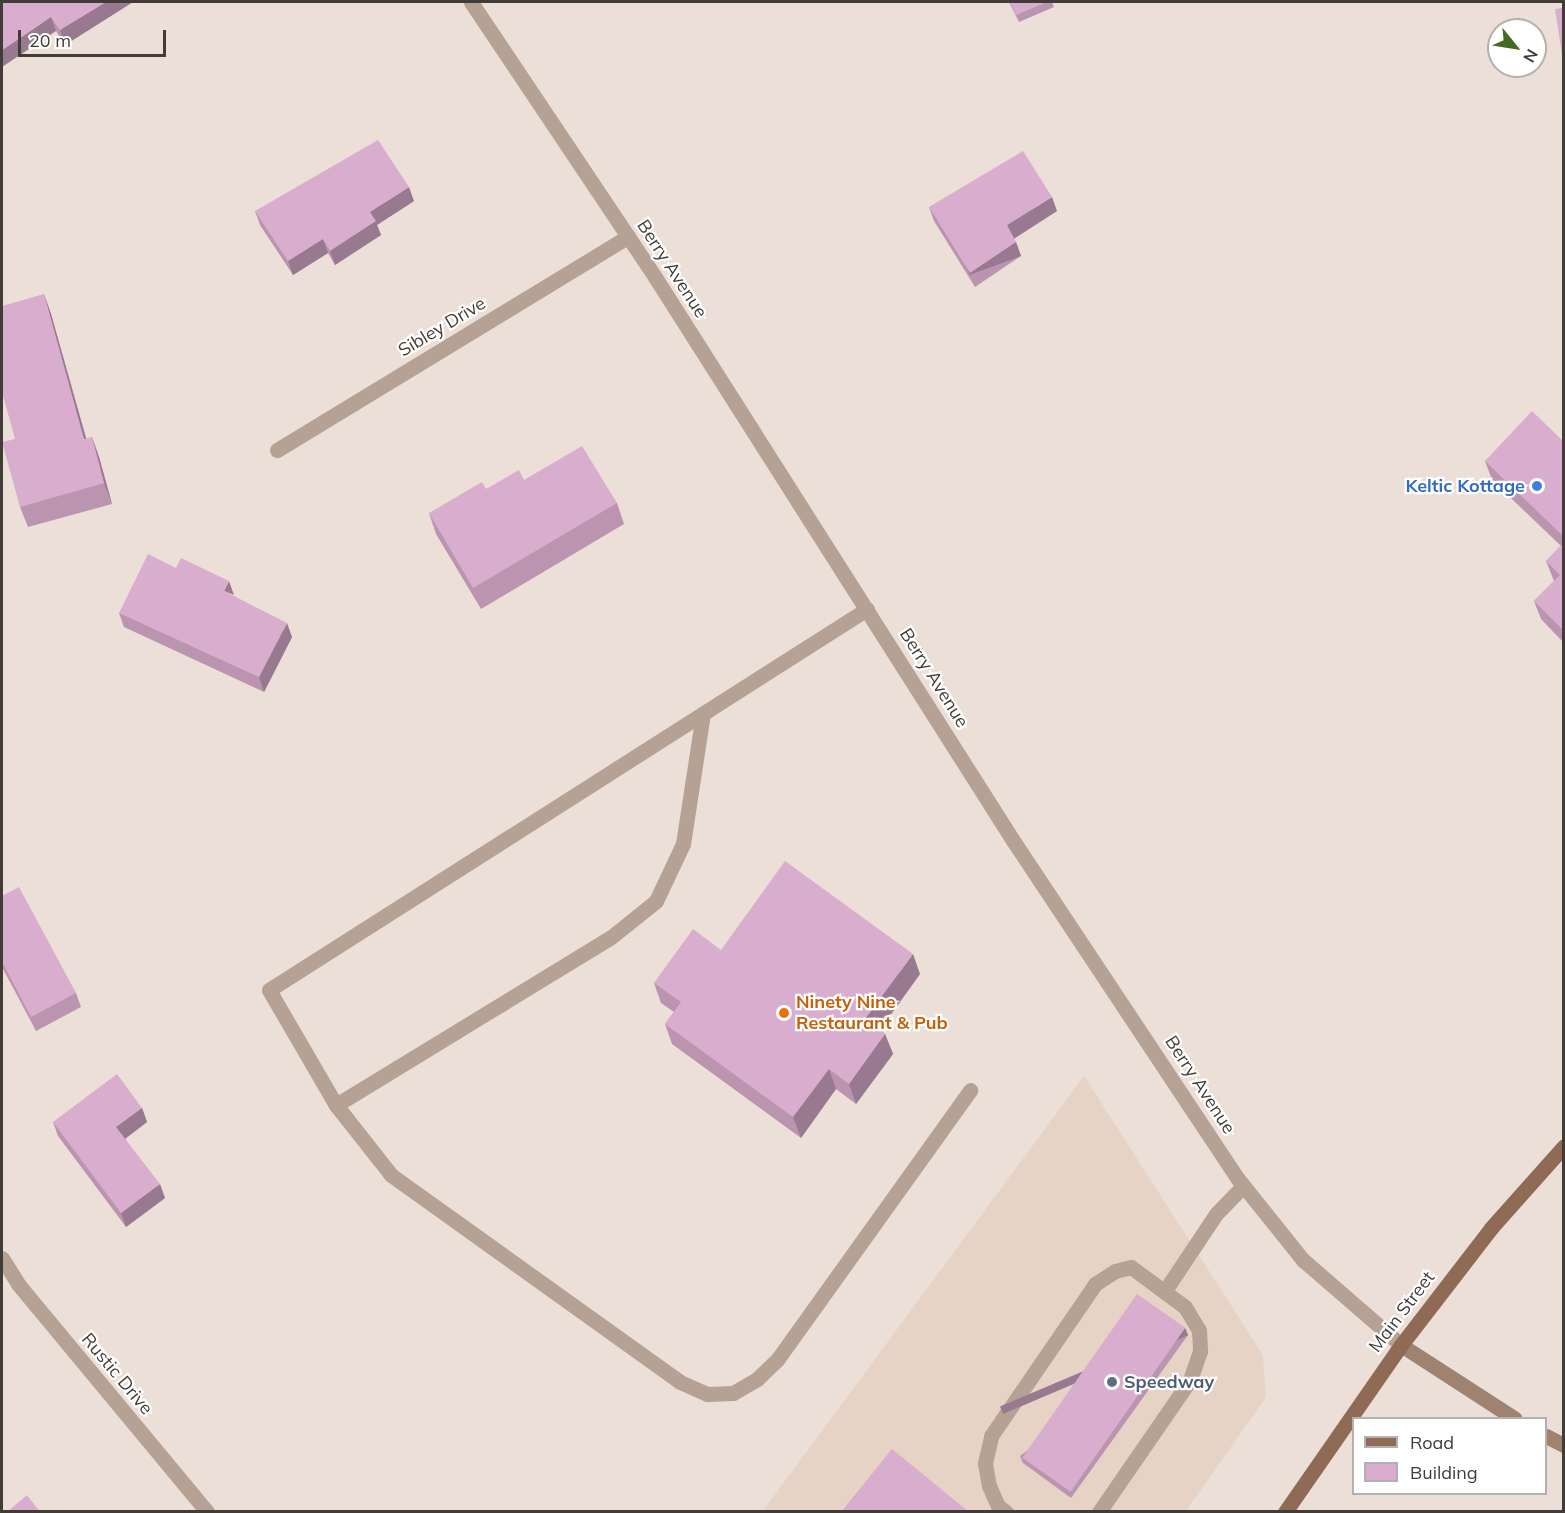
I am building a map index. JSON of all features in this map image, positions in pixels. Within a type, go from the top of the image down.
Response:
[{"type":"main road","name":"Main Street","points":[[1285,1512],[1401,1345],[1491,1228],[1563,1146]]},
{"type":"main road","points":[[1401,1345],[1511,1417]]},
{"type":"main road","points":[[1547,1437],[1563,1445]]},
{"type":"street","name":"Berry Avenue","points":[[471,2],[628,237],[1014,842],[1243,1186],[1303,1260],[1401,1345]]},
{"type":"street","name":"Sibley Drive","points":[[277,450],[628,237]]},
{"type":"street","points":[[867,609],[269,990],[336,1105],[391,1175],[680,1382],[707,1394],[733,1393],[757,1379],[777,1360],[970,1090]]},
{"type":"street","points":[[336,1105],[610,938],[656,902],[683,844],[703,714]]},
{"type":"street","points":[[1166,1289],[1216,1214],[1243,1186]]},
{"type":"street","name":"Rustic Drive","points":[[2,1258],[18,1284],[207,1512]]},
{"type":"street","points":[[1006,1512],[999,1506],[989,1486],[985,1463],[991,1436],[1095,1284],[1115,1271],[1131,1268],[1166,1289],[1185,1307],[1199,1330],[1200,1351],[1190,1380],[1099,1512]]},
{"type":"shaded area","points":[[1084,1076],[1263,1355],[1266,1397],[1186,1511],[762,1512]]},
{"type":"building","points":[[2,2],[106,2],[60,30],[51,17],[2,50]]},
{"type":"building","points":[[1010,2],[1047,2],[1016,15]]},
{"type":"building","points":[[1563,8],[1563,61],[1555,9]]},
{"type":"building","points":[[378,140],[409,187],[370,212],[376,221],[330,251],[323,239],[288,261],[255,211]]},
{"type":"building","points":[[1023,151],[1052,197],[1007,225],[1016,242],[970,273],[929,207]]},
{"type":"building","points":[[44,294],[84,439],[92,437],[104,483],[20,507],[2,442],[15,439],[2,392],[2,306]]},
{"type":"building","points":[[1532,411],[1563,441],[1563,536],[1485,461]]},
{"type":"building","points":[[582,446],[617,503],[473,588],[429,513],[482,482],[486,489],[519,470],[524,480]]},
{"type":"building","points":[[1563,543],[1563,630],[1534,601],[1560,575],[1546,561]]},
{"type":"building","points":[[148,554],[176,568],[181,558],[229,581],[224,591],[287,623],[259,677],[119,613]]},
{"type":"building","name":"Ninety Nine Restaurant & Pub","points":[[785,861],[913,954],[865,1019],[885,1034],[849,1084],[829,1069],[793,1117],[665,1024],[681,1002],[654,983],[693,929],[721,950]]},
{"type":"building","points":[[19,887],[76,993],[31,1017],[2,962],[2,896]]},
{"type":"building","points":[[117,1074],[142,1108],[116,1127],[160,1184],[121,1213],[53,1122]]},
{"type":"building","points":[[1137,1294],[1185,1328],[1071,1492],[1022,1458]]},
{"type":"building","points":[[892,1449],[969,1512],[841,1512]]},
{"type":"building","points":[[27,1495],[40,1512],[7,1512]]},
{"type":"place","name":"Keltic Kottage","points":[[1537,486]]},
{"type":"place","name":"Ninety Nine Restaurant & Pub","points":[[784,1013]]},
{"type":"place","name":"Speedway","points":[[1112,1382]]}]
